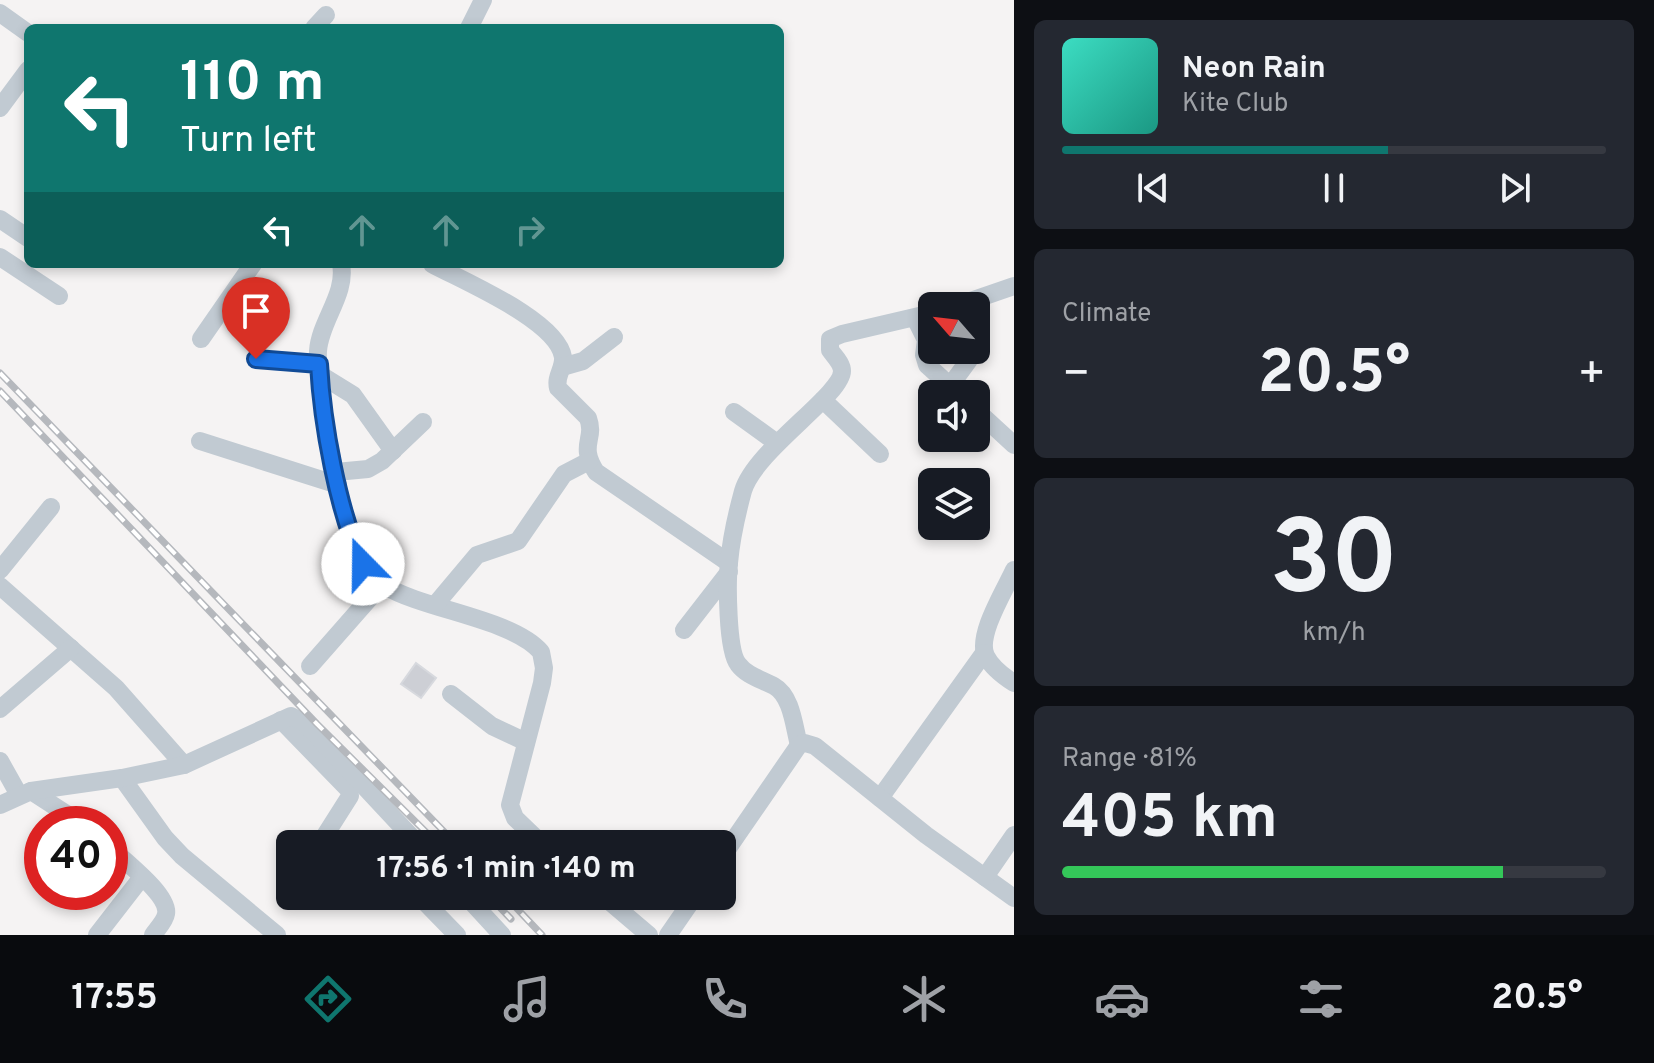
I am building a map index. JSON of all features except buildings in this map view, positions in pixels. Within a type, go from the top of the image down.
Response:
[{"type":"street","points":[[471,24],[483,0]]},
{"type":"street","points":[[0,13],[24,30]]},
{"type":"street","points":[[0,108],[24,75]]},
{"type":"street","points":[[0,219],[24,235]]},
{"type":"street","points":[[0,257],[59,296]]},
{"type":"street","points":[[201,339],[250,268]]},
{"type":"street","points":[[342,268],[343,274],[318,351],[337,478],[349,531],[363,564],[382,584],[515,633],[541,652],[544,668],[542,683],[514,787],[511,812],[528,830]]},
{"type":"street","points":[[439,268],[530,317],[559,347],[563,358],[556,382],[590,424],[586,447],[589,461],[607,481],[729,568]]},
{"type":"street","points":[[990,294],[1014,286]]},
{"type":"street","points":[[799,745],[783,693],[740,668],[733,658],[729,568],[743,490],[748,478],[777,443],[838,383],[842,372],[830,350],[830,339],[918,317]]},
{"type":"street","points":[[562,367],[583,361],[614,337]]},
{"type":"street","points":[[256,359],[319,369],[353,395],[393,451]]},
{"type":"street","points":[[928,364],[945,380]]},
{"type":"street","points":[[823,400],[880,454]]},
{"type":"street","points":[[734,412],[777,443]]},
{"type":"street","points":[[200,441],[337,478],[368,469],[393,451],[423,422]]},
{"type":"street","points":[[990,423],[1014,445]]},
{"type":"street","points":[[435,605],[477,555],[518,541],[564,474],[589,461]]},
{"type":"street","points":[[0,570],[51,507]]},
{"type":"street","points":[[684,630],[729,568]]},
{"type":"street","points":[[880,798],[984,653],[990,621],[1014,570]]},
{"type":"street","points":[[310,666],[382,584]]},
{"type":"street","points":[[0,586],[116,688],[184,765]]},
{"type":"street","points":[[0,709],[71,648]]},
{"type":"street","points":[[984,653],[994,667],[1014,683]]},
{"type":"street","points":[[451,694],[492,726],[526,742]]},
{"type":"street","points":[[286,718],[349,790],[350,796],[328,830]]},
{"type":"street","points":[[0,805],[25,793],[184,765],[286,718],[305,723],[405,830]]},
{"type":"street","points":[[736,837],[799,745],[805,743],[815,746],[926,835],[1014,898]]},
{"type":"street","points":[[0,761],[25,793],[49,806]]},
{"type":"street","points":[[122,778],[165,838],[182,856],[277,935]]},
{"type":"street","points":[[985,877],[1014,835]]},
{"type":"street","points":[[128,864],[157,891],[167,910],[166,917],[153,935]]},
{"type":"street","points":[[97,935],[142,877]]},
{"type":"street","points":[[433,910],[457,935]]},
{"type":"street","points":[[479,910],[502,935]]},
{"type":"street","points":[[620,910],[649,935]]},
{"type":"street","points":[[668,935],[685,910]]},
{"type":"railway","points":[[0,373],[442,830]]},
{"type":"railway","points":[[0,391],[317,724],[424,830]]},
{"type":"railway","points":[[502,910],[511,919]]},
{"type":"railway","points":[[518,910],[542,935]]},
{"type":"route","points":[[256,359],[319,364],[338,485],[349,531],[363,564]]}]
